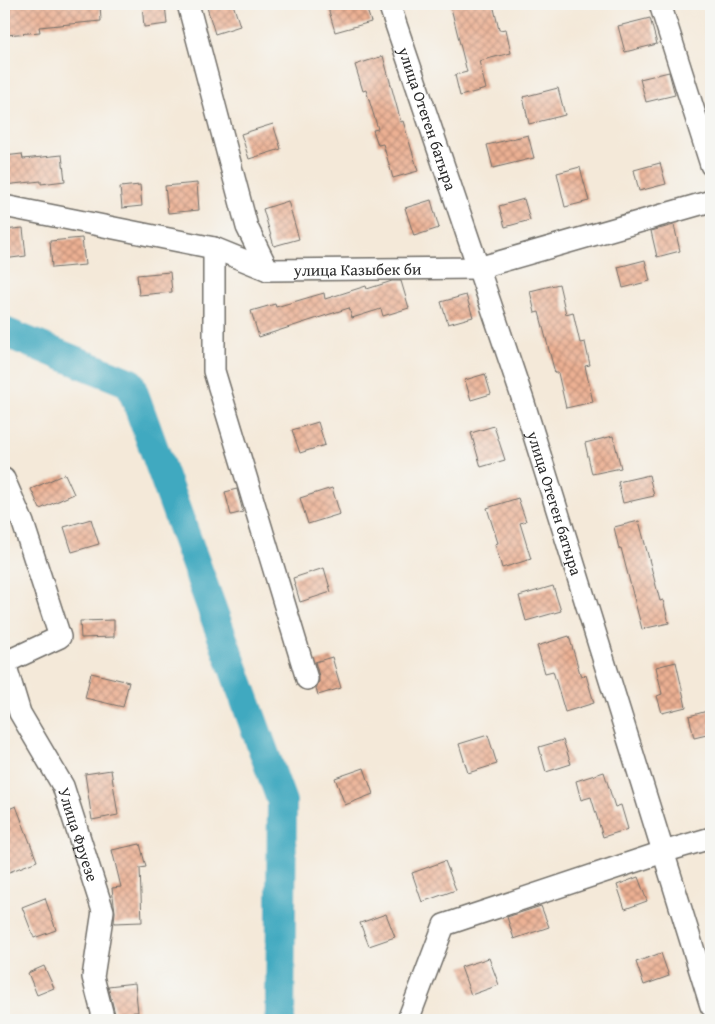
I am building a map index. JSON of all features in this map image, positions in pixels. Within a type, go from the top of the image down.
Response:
[{"type":"street","points":[[188,4],[246,227],[268,270]]},
{"type":"street","name":"улица Отеген батыра","points":[[389,4],[523,400],[711,1006]]},
{"type":"street","points":[[660,4],[711,165]]},
{"type":"street","name":"улица Казыбек би","points":[[4,206],[214,248],[268,270],[478,268],[711,202]]},
{"type":"street","points":[[214,248],[214,372],[307,679]]},
{"type":"street","points":[[4,479],[23,523],[60,637],[4,662]]},
{"type":"street","name":"Улица Фруезе","points":[[4,662],[20,713],[63,786],[103,911],[94,977],[104,1020]]},
{"type":"street","points":[[408,1020],[444,925],[663,852],[711,838]]},
{"type":"building","points":[[100,4],[101,21],[39,27],[40,32],[6,35],[4,5]]},
{"type":"building","points":[[142,4],[165,4],[167,24],[144,27]]},
{"type":"building","points":[[206,4],[233,4],[240,26],[215,34]]},
{"type":"building","points":[[327,4],[365,4],[371,22],[335,32]]},
{"type":"building","points":[[450,4],[493,4],[499,30],[506,29],[511,53],[479,61],[486,89],[460,96],[455,75],[467,72]]},
{"type":"building","points":[[650,18],[657,44],[625,52],[618,26]]},
{"type":"building","points":[[383,56],[401,122],[403,121],[418,171],[393,178],[383,144],[378,145],[373,130],[378,129],[366,90],[363,91],[355,65]]},
{"type":"building","points":[[669,72],[675,95],[646,102],[640,79]]},
{"type":"building","points":[[558,88],[565,115],[529,124],[523,97]]},
{"type":"building","points":[[273,124],[281,149],[249,159],[241,134]]},
{"type":"building","points":[[528,135],[534,158],[493,168],[487,145]]},
{"type":"building","points":[[22,154],[23,159],[62,155],[65,181],[41,184],[41,181],[4,185],[4,156]]},
{"type":"building","points":[[660,163],[666,184],[639,191],[634,170]]},
{"type":"building","points":[[580,167],[589,201],[565,207],[557,173]]},
{"type":"building","points":[[197,183],[199,210],[168,213],[165,186]]},
{"type":"building","points":[[140,185],[142,206],[122,208],[120,187]]},
{"type":"building","points":[[524,199],[530,220],[505,227],[499,206]]},
{"type":"building","points":[[431,200],[439,228],[414,236],[405,208]]},
{"type":"building","points":[[288,201],[299,239],[274,246],[263,209]]},
{"type":"building","points":[[674,225],[680,251],[657,257],[651,231]]},
{"type":"building","points":[[23,228],[26,256],[4,259],[4,230]]},
{"type":"building","points":[[82,238],[85,265],[52,268],[50,241]]},
{"type":"building","points":[[645,260],[650,281],[623,288],[618,267]]},
{"type":"building","points":[[170,272],[172,292],[139,295],[137,275]]},
{"type":"building","points":[[392,281],[401,281],[409,308],[383,316],[381,309],[352,318],[349,308],[259,337],[251,311],[275,304],[276,307],[324,293],[325,299],[366,286],[367,289]]},
{"type":"building","points":[[559,284],[566,314],[573,312],[580,343],[585,342],[590,365],[585,366],[593,402],[566,408],[558,373],[555,373],[539,312],[535,313],[530,291]]},
{"type":"building","points":[[466,295],[473,317],[448,324],[441,302]]},
{"type":"building","points":[[485,374],[491,394],[471,400],[465,380]]},
{"type":"building","points":[[318,422],[325,445],[300,453],[292,430]]},
{"type":"building","points":[[494,426],[505,460],[481,467],[471,433]]},
{"type":"building","points":[[613,436],[621,468],[592,474],[585,443]]},
{"type":"building","points":[[65,474],[74,494],[40,509],[31,489]]},
{"type":"building","points":[[649,475],[654,496],[623,503],[618,482]]},
{"type":"building","points":[[332,488],[340,514],[308,524],[300,498]]},
{"type":"building","points":[[237,489],[243,512],[231,515],[225,492]]},
{"type":"building","points":[[518,498],[526,521],[520,523],[531,559],[502,568],[495,544],[498,543],[487,508]]},
{"type":"building","points":[[91,519],[99,544],[72,552],[64,527]]},
{"type":"building","points":[[639,521],[660,601],[663,600],[669,623],[642,629],[614,527]]},
{"type":"building","points":[[324,568],[331,592],[300,602],[293,578]]},
{"type":"building","points":[[553,586],[561,611],[526,621],[519,596]]},
{"type":"building","points":[[114,620],[114,637],[81,638],[80,621]]},
{"type":"building","points":[[569,636],[581,677],[586,675],[594,703],[565,712],[553,671],[545,673],[537,646]]},
{"type":"building","points":[[332,657],[341,688],[318,695],[316,688],[319,676],[315,662]]},
{"type":"building","points":[[676,662],[686,707],[662,713],[657,696],[662,694],[656,667]]},
{"type":"building","points":[[91,673],[129,682],[123,707],[85,698]]},
{"type":"building","points":[[711,710],[711,734],[694,738],[689,716]]},
{"type":"building","points":[[488,735],[497,764],[468,773],[459,744]]},
{"type":"building","points":[[563,740],[571,764],[546,772],[539,747]]},
{"type":"building","points":[[364,768],[373,794],[345,805],[335,778]]},
{"type":"building","points":[[111,770],[118,815],[92,820],[85,774]]},
{"type":"building","points":[[604,772],[615,807],[621,805],[628,829],[603,837],[591,797],[581,800],[576,781]]},
{"type":"building","points":[[16,806],[37,861],[4,874],[4,811]]},
{"type":"building","points":[[140,844],[146,867],[140,868],[142,922],[114,923],[115,912],[112,888],[121,887],[112,850]]},
{"type":"building","points":[[445,861],[456,890],[422,902],[412,873]]},
{"type":"building","points":[[638,877],[647,901],[625,909],[617,885]]},
{"type":"building","points":[[45,898],[56,930],[34,938],[22,907]]},
{"type":"building","points":[[541,906],[549,927],[514,939],[507,917]]},
{"type":"building","points":[[386,914],[395,937],[369,946],[360,923]]},
{"type":"building","points":[[661,953],[669,976],[644,985],[636,962]]},
{"type":"building","points":[[489,958],[499,985],[471,995],[461,967]]},
{"type":"building","points":[[44,966],[54,988],[37,995],[28,973]]},
{"type":"building","points":[[135,983],[138,1012],[115,1014],[108,986]]},
{"type":"waterway","points":[[4,332],[130,383],[282,802],[280,1020]]}]
